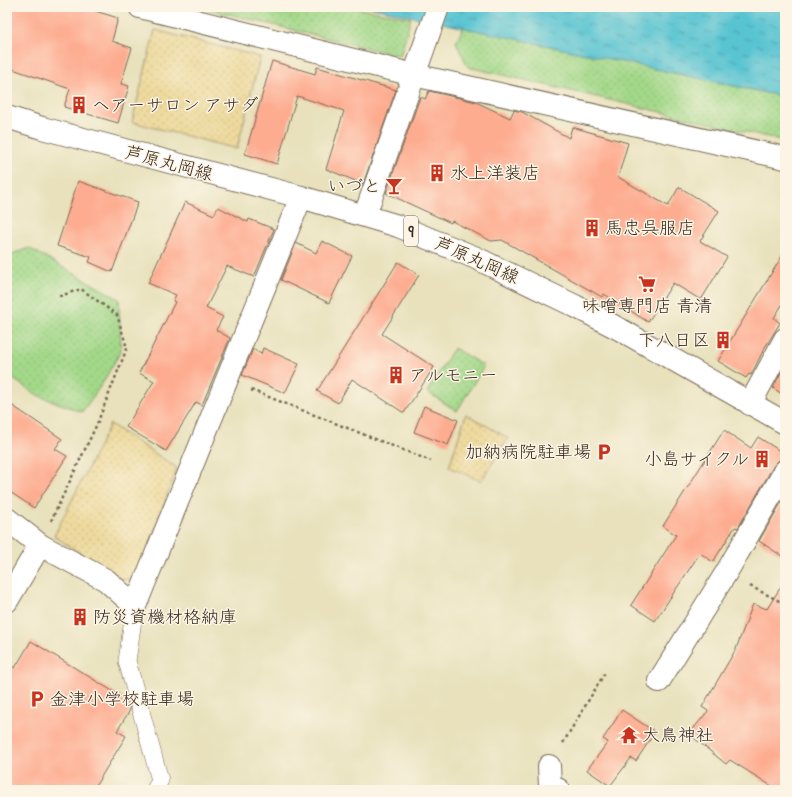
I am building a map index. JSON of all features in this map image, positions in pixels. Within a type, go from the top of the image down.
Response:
[{"type":"street","points":[[140,7],[414,75],[785,158]]},
{"type":"street","points":[[365,215],[421,51],[438,7]]},
{"type":"street","name":"芦原丸岡線","points":[[7,117],[149,158],[365,215],[441,243],[511,274],[621,330],[785,423]]},
{"type":"street","points":[[7,519],[40,545],[106,580],[135,606],[301,197]]},
{"type":"street","points":[[750,404],[785,340]]},
{"type":"street","points":[[659,681],[726,573],[785,471]]},
{"type":"street","points":[[7,601],[40,545]]},
{"type":"street","points":[[549,766],[550,785],[558,790]]},
{"type":"lane","points":[[135,606],[127,661],[160,780],[154,790]]},
{"type":"path","points":[[40,545],[97,424],[127,348],[118,315],[81,289],[57,297]]},
{"type":"path","points":[[227,381],[431,461]]},
{"type":"path","points":[[726,573],[785,604]]},
{"type":"path","points":[[549,766],[606,671]]},
{"type":"green space","points":[[199,7],[350,7],[411,18],[400,56]]},
{"type":"green space","points":[[464,26],[785,97],[785,141],[468,67],[456,42]]},
{"type":"green space","points":[[29,248],[119,299],[121,351],[102,384],[82,412],[39,396],[7,375],[7,256]]},
{"type":"green space","points":[[454,348],[484,366],[457,411],[427,392]]},
{"type":"sand","points":[[155,30],[260,57],[237,149],[132,122]]},
{"type":"sand","points":[[466,414],[508,438],[481,481],[449,467]]},
{"type":"sand","points":[[110,424],[177,468],[138,577],[121,580],[54,536]]},
{"type":"water","points":[[368,7],[785,7],[785,97]]},
{"type":"building","points":[[7,7],[82,7],[118,18],[112,41],[132,48],[121,84],[129,86],[118,123],[64,107],[70,89],[7,67]]},
{"type":"building","points":[[272,61],[315,74],[317,67],[396,90],[363,184],[326,169],[344,111],[297,96],[277,164],[245,154]]},
{"type":"building","points":[[429,91],[476,102],[510,118],[514,110],[522,112],[569,138],[572,127],[628,143],[618,177],[668,206],[679,187],[719,211],[700,241],[727,257],[701,300],[673,283],[648,322],[604,294],[602,297],[502,240],[491,241],[452,221],[451,223],[386,193],[420,97],[425,99]]},
{"type":"building","points":[[78,181],[138,202],[112,272],[89,262],[91,257],[57,246]]},
{"type":"building","points":[[185,202],[214,215],[218,207],[248,222],[249,219],[274,229],[254,277],[227,266],[206,308],[223,317],[216,330],[230,338],[202,405],[196,402],[166,451],[126,427],[154,381],[139,373],[175,302],[173,301],[176,295],[148,283]]},
{"type":"building","points":[[322,241],[352,256],[329,303],[281,280],[296,243],[316,253]]},
{"type":"building","points":[[785,251],[785,300],[774,318],[780,323],[764,349],[751,375],[749,374],[746,378],[718,361]]},
{"type":"building","points":[[398,262],[419,275],[382,334],[434,367],[404,413],[352,379],[338,403],[317,391]]},
{"type":"building","points":[[263,348],[299,364],[285,393],[242,375],[253,349],[261,354]]},
{"type":"building","points":[[785,365],[785,396],[773,388]]},
{"type":"building","points":[[7,402],[62,439],[55,449],[67,456],[34,508],[7,490]]},
{"type":"building","points":[[424,406],[458,420],[448,445],[414,432]]},
{"type":"building","points":[[724,430],[751,448],[758,437],[785,454],[785,459],[779,460],[774,465],[738,528],[735,527],[713,562],[700,553],[655,621],[631,605],[676,535],[663,526]]},
{"type":"building","points":[[785,496],[785,558],[759,541]]},
{"type":"building","points":[[785,580],[785,790],[778,790],[730,760],[726,764],[689,734],[708,711],[702,707],[736,649],[753,604],[767,609]]},
{"type":"building","name":"金津小学校駐車場","points":[[31,641],[127,700],[130,710],[117,731],[126,736],[93,790],[7,790],[7,663],[15,668]]},
{"type":"building","points":[[622,710],[655,732],[636,761],[631,758],[610,786],[587,770],[608,742],[603,739]]},
{"type":"place","name":"ヘアーサロン アサダ","points":[[79,105]]},
{"type":"place","name":"水上洋装店","points":[[437,173]]},
{"type":"place","name":"いづと","points":[[394,186]]},
{"type":"place","name":"馬忠呉服店","points":[[592,228]]},
{"type":"place","name":"味噌専門店 青清","points":[[647,284]]},
{"type":"place","name":"下八日区","points":[[723,340]]},
{"type":"place","name":"アルモニー","points":[[396,375]]},
{"type":"place","name":"加納病院駐車場","points":[[604,452]]},
{"type":"place","name":"小島サイクル","points":[[762,459]]},
{"type":"place","name":"防災資機材格納庫","points":[[80,617]]},
{"type":"place","name":"金津小学校駐車場","points":[[37,699]]},
{"type":"place","name":"大鳥神社","points":[[629,735]]}]
